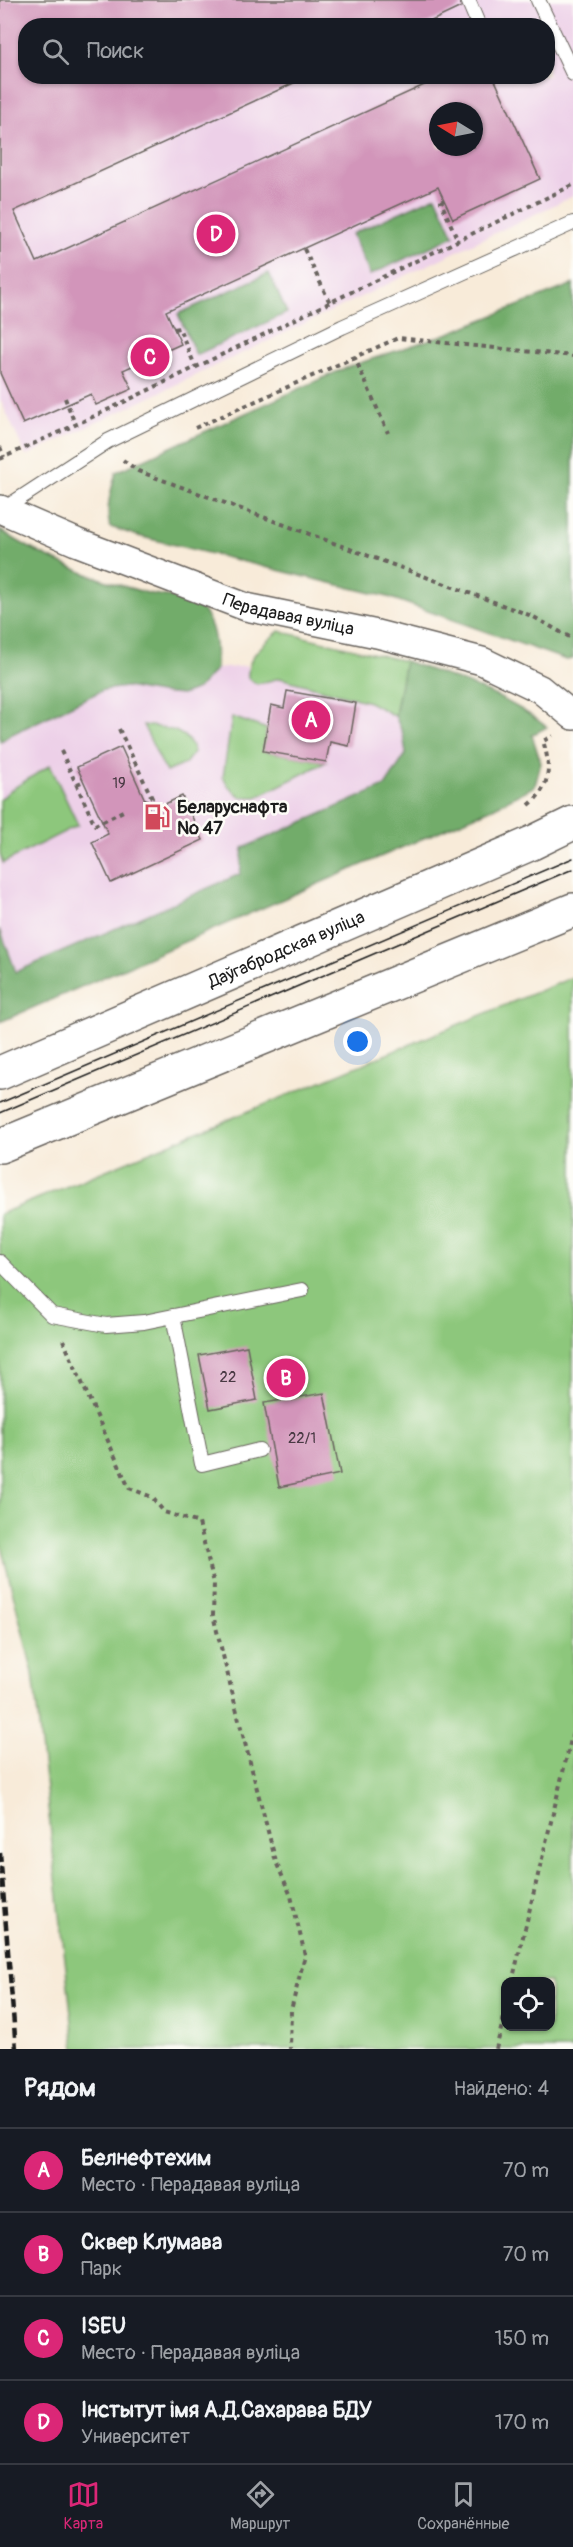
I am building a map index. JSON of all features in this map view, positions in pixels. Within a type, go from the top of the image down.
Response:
[{"type":"main road","name":"Даўгабродская вуліца","points":[[0,1073],[573,823]]},
{"type":"main road","points":[[0,1146],[573,910]]},
{"type":"street","name":"Перадавая вуліца","points":[[1,509],[76,542],[170,576],[246,607],[377,634],[482,661],[540,689],[573,716]]},
{"type":"lane","points":[[468,0],[476,18]]},
{"type":"lane","points":[[538,0],[547,18]]},
{"type":"lane","points":[[555,36],[573,74]]},
{"type":"lane","points":[[1,509],[108,441],[342,327],[573,223]]},
{"type":"lane","points":[[0,1262],[52,1316],[106,1325],[144,1322],[302,1290]]},
{"type":"lane","points":[[173,1316],[202,1464],[258,1450]]},
{"type":"path","points":[[0,447],[2,458],[196,368],[573,185]]},
{"type":"path","points":[[444,200],[441,202],[458,241]]},
{"type":"path","points":[[304,249],[330,303]]},
{"type":"path","points":[[174,329],[178,328],[196,368]]},
{"type":"path","points":[[188,431],[398,338],[573,356]]},
{"type":"path","points":[[354,356],[388,433]]},
{"type":"path","points":[[65,398],[75,424]]},
{"type":"path","points":[[99,414],[108,441],[123,460],[138,471],[532,616],[573,639]]},
{"type":"path","points":[[123,460],[134,455]]},
{"type":"path","points":[[119,729],[152,798],[140,804]]},
{"type":"path","points":[[61,751],[95,825],[123,811]]},
{"type":"path","points":[[76,784],[84,781]]},
{"type":"path","points":[[52,1316],[129,1488],[152,1497],[164,1512],[200,1523],[214,1583],[213,1615],[238,1720],[276,1862],[291,1896],[305,1955],[291,2010],[290,2049]]},
{"type":"path","points":[[513,1977],[573,1731]]},
{"type":"path","points":[[496,2049],[501,2029]]},
{"type":"shaded area","points":[[0,0],[573,0],[573,196],[26,456],[0,399]]},
{"type":"shaded area","name":"Беларуснафта № 47","points":[[247,666],[248,678],[264,680],[280,677],[369,702],[395,716],[403,734],[406,754],[385,786],[243,848],[240,874],[15,972],[0,929],[0,742],[103,690],[126,687],[159,693],[198,689],[216,669]]},
{"type":"green space","points":[[436,196],[454,236],[370,275],[352,234]]},
{"type":"green space","points":[[269,273],[287,313],[196,355],[178,314]]},
{"type":"green space","points":[[573,284],[573,659],[566,660],[388,597],[138,536],[110,527],[108,506],[116,472],[345,368],[449,333]]},
{"type":"green space","points":[[0,530],[53,559],[90,575],[129,588],[180,598],[194,604],[206,615],[212,628],[216,669],[198,689],[182,695],[126,687],[103,690],[0,742]]},
{"type":"green space","points":[[279,631],[405,661],[395,716],[369,702],[280,678],[257,684],[248,678],[248,670],[253,657]]},
{"type":"green space","points":[[405,661],[497,696],[547,727],[532,735],[541,763],[535,786],[493,808],[0,1022],[0,929],[16,972],[240,874],[243,848],[385,786],[406,754],[403,734],[395,716]]},
{"type":"green space","points":[[232,717],[267,729],[263,751],[326,762],[257,797],[241,797],[229,787],[223,777]]},
{"type":"green space","points":[[143,725],[181,734],[191,744],[194,752],[185,764],[166,772]]},
{"type":"green space","points":[[50,765],[78,825],[3,863],[0,854],[0,800],[9,791]]},
{"type":"green space","points":[[573,977],[573,2049],[75,2049],[33,1673],[0,1542],[0,1214]]},
{"type":"building","points":[[0,0],[459,0],[461,7],[438,18],[18,18],[18,84],[292,84],[14,211],[37,262],[426,84],[497,84],[540,179],[453,219],[438,187],[166,311],[181,344],[123,370],[132,389],[96,405],[91,394],[23,424],[0,373]]},
{"type":"building","points":[[287,691],[356,703],[349,746],[330,742],[326,762],[263,751],[271,705],[284,708]]},
{"type":"building","points":[[121,747],[150,811],[182,796],[203,840],[111,883],[92,842],[108,834],[77,767]]},
{"type":"building","points":[[247,1346],[257,1400],[210,1409],[199,1355]]},
{"type":"building","points":[[324,1393],[340,1474],[279,1487],[264,1403]]},
{"type":"tram line","points":[[0,1103],[573,858]]},
{"type":"tram line","points":[[0,1113],[573,869]]},
{"type":"railway","points":[[0,1853],[16,2049]]},
{"type":"place","name":"Інстытут імя А.Д.Сахарава БДУ","points":[[216,234]]},
{"type":"place","name":"ISEU","points":[[150,357]]},
{"type":"place","name":"Белнефтехим","points":[[311,720]]},
{"type":"place","name":"Беларуснафта № 47","points":[[157,817]]},
{"type":"place","name":"Сквер Клумава","points":[[286,1378]]}]
